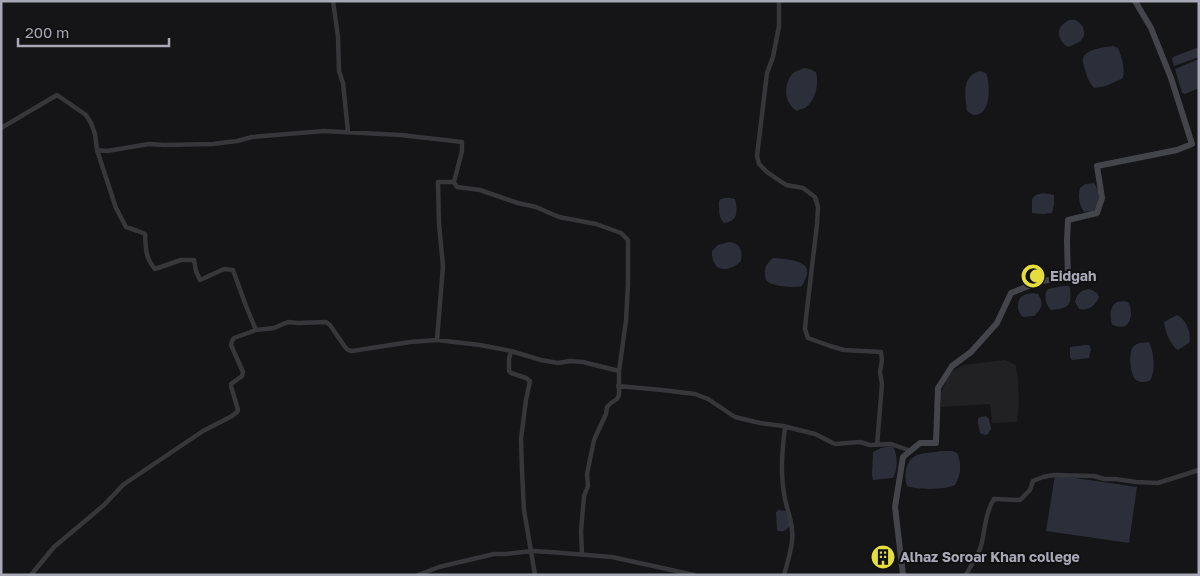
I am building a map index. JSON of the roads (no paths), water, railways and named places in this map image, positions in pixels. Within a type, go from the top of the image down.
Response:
[{"type":"street","points":[[333,1],[338,37],[339,71],[343,83],[348,132]]},
{"type":"street","points":[[779,1],[779,26],[773,57],[767,74],[757,156],[759,164],[767,172],[786,185],[804,188],[815,197],[818,207],[805,329],[808,338],[844,350],[881,352],[880,372],[882,384],[877,445]]},
{"type":"street","points":[[903,575],[895,507],[903,457],[920,443],[936,443],[938,388],[952,366],[971,352],[997,323],[1011,293],[1041,282],[1068,278],[1068,220],[1097,213],[1102,198],[1097,166],[1177,150],[1192,144],[1171,78],[1152,28],[1135,1]]},
{"type":"street","points":[[1,128],[58,95],[86,114],[93,128],[97,150],[119,214],[126,227],[145,234],[146,256],[155,269],[181,260],[194,260],[200,280],[224,269],[234,270],[256,330]]},
{"type":"street","points":[[97,150],[107,151],[149,144],[213,144],[252,137],[324,131],[400,135],[462,142],[462,151],[454,182],[457,187],[480,190],[536,207],[559,217],[596,224],[621,233],[628,240],[628,283],[626,321],[619,370],[619,395],[607,407],[606,414],[594,440],[587,474],[588,486],[584,496],[581,531],[582,554]]},
{"type":"street","points":[[437,340],[443,266],[438,182],[454,182]]},
{"type":"street","points":[[31,575],[54,547],[104,505],[123,486],[195,436],[237,412],[231,384],[242,376],[243,372],[231,345],[234,338],[256,330],[274,328],[288,322],[298,324],[326,322],[345,347],[352,351],[437,340],[480,345],[558,363],[570,361],[583,362],[619,370]]},
{"type":"street","points":[[511,351],[509,371],[530,381],[521,439],[524,510],[534,575]]},
{"type":"street","points":[[618,386],[695,394],[708,398],[735,417],[816,434],[835,444],[860,442],[870,445],[891,444],[911,450]]},
{"type":"street","points":[[784,575],[792,541],[791,524],[782,482],[782,450],[786,427]]},
{"type":"street","points":[[966,575],[981,546],[988,518],[988,508],[994,500],[1020,500],[1030,490],[1033,482],[1043,477],[1053,475],[1094,476],[1104,479],[1158,483],[1199,470]]},
{"type":"street","points":[[418,575],[440,567],[494,554],[531,551],[612,557],[694,575]]},
{"type":"place","name":"Eidgah","points":[[1033,276]]},
{"type":"place","name":"Alhaz Soroar Khan college","points":[[883,557]]}]
